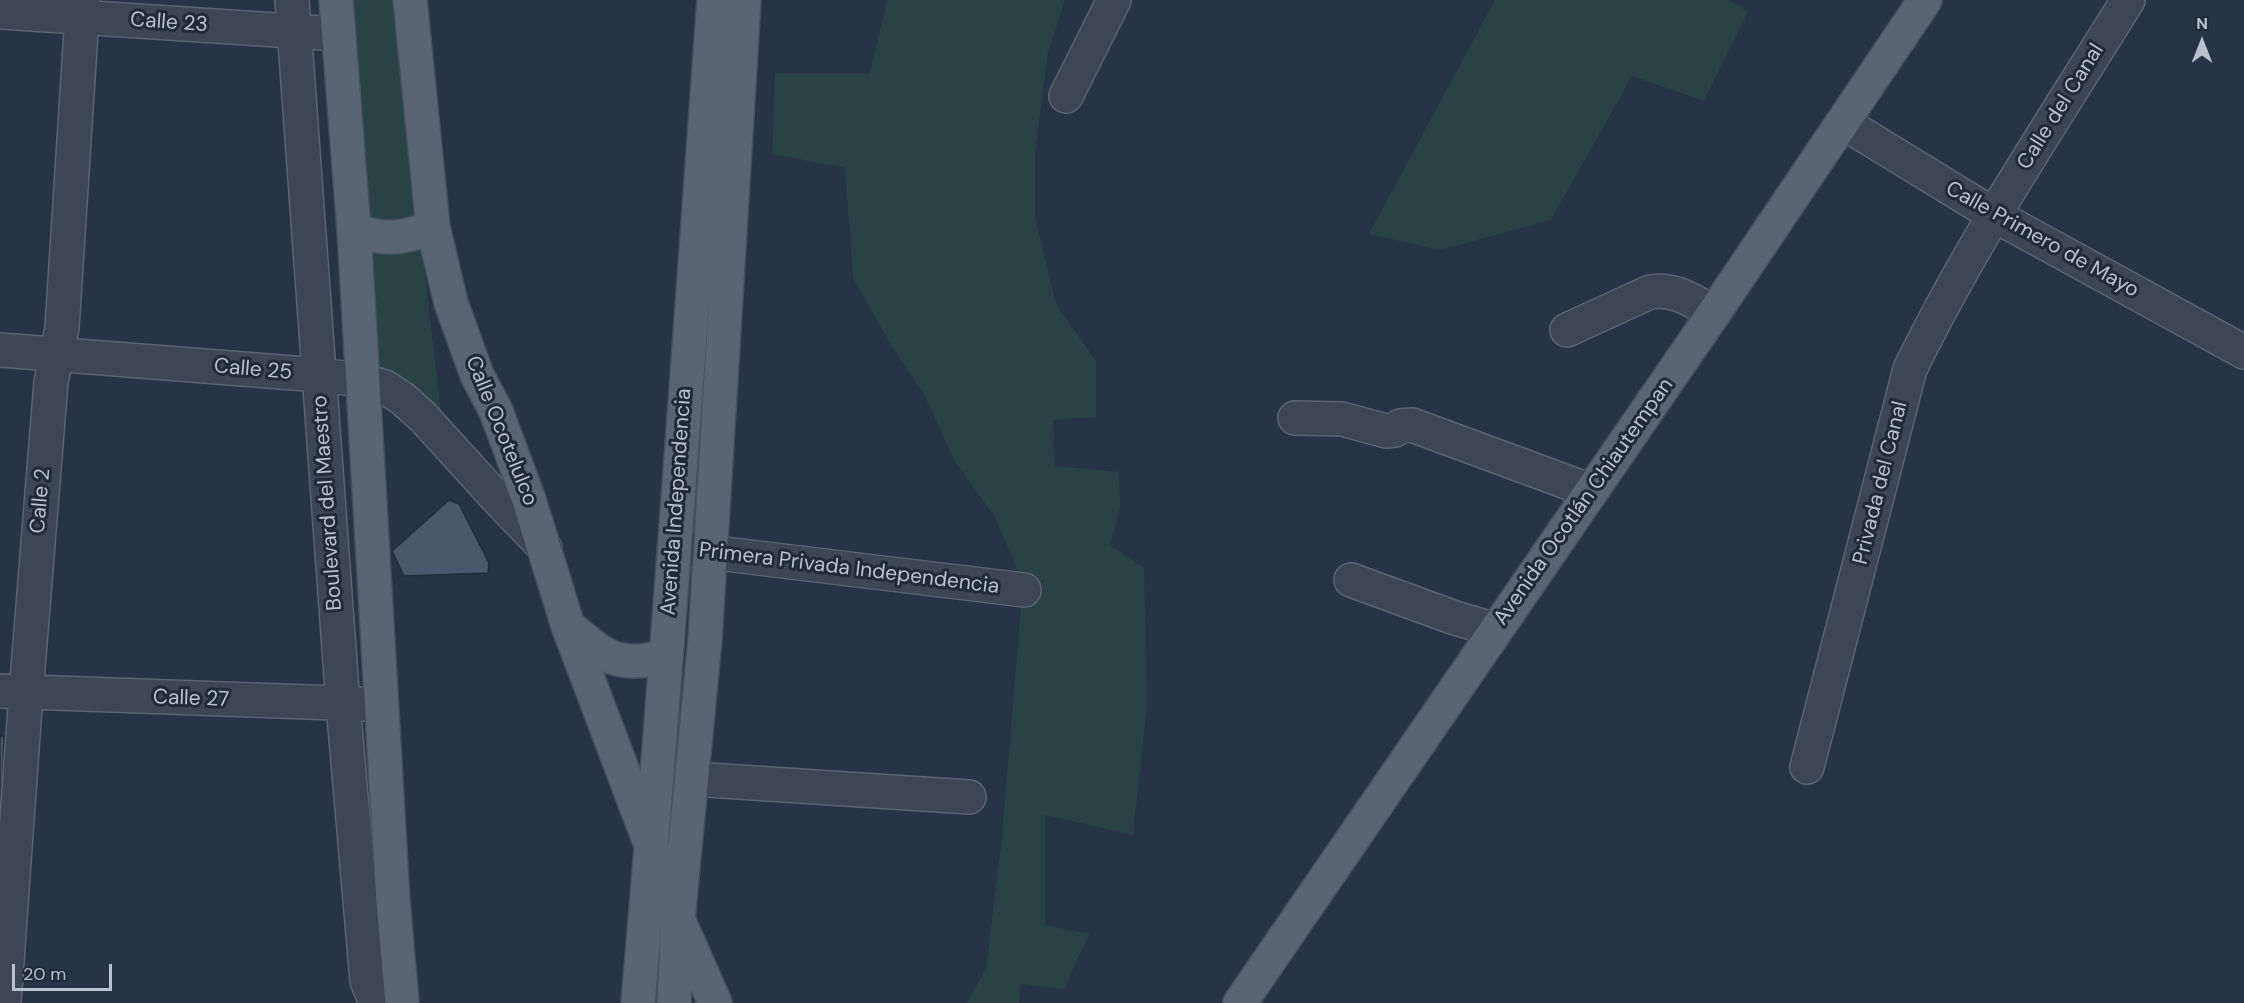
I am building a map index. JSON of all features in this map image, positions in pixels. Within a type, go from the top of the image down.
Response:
[{"type":"main road","name":"Boulevard del Maestro","points":[[336,0],[354,231],[393,901],[402,1003]]},
{"type":"main road","name":"Calle Ocotelulco","points":[[410,0],[433,227],[451,303],[477,375],[496,411],[545,548],[568,626],[678,919],[715,1003]]},
{"type":"main road","name":"Avenida Independencia","points":[[638,1003],[675,548],[714,0]]},
{"type":"main road","name":"Avenida Independencia","points":[[674,1003],[678,919],[705,639],[744,0]]},
{"type":"main road","name":"Avenida Ocotlán Chiautempan","points":[[1240,1003],[1844,123],[1925,0]]},
{"type":"main road","points":[[354,231],[384,238],[399,238],[433,227]]},
{"type":"main road","points":[[568,626],[598,650],[615,660],[640,662],[665,656]]},
{"type":"street","points":[[1066,96],[1114,0]]},
{"type":"street","name":"Calle del Canal","points":[[1994,215],[2128,0]]},
{"type":"street","name":"Calle 23","points":[[0,12],[83,9],[292,15],[338,34]]},
{"type":"street","name":"Calle 2","points":[[4,1003],[13,692],[51,382],[62,328],[83,9]]},
{"type":"street","name":"Boulevard del Maestro","points":[[292,15],[343,704],[367,981],[376,1003]]},
{"type":"street","name":"Calle Primero de Mayo","points":[[1844,123],[1994,215],[2244,352]]},
{"type":"street","name":"Privada del Canal","points":[[1807,767],[1910,369],[1934,320],[1994,215]]},
{"type":"street","points":[[1567,330],[1650,292],[1661,290],[1683,295],[1714,313]]},
{"type":"street","name":"Calle 25","points":[[0,350],[319,375],[361,380],[385,387],[423,417],[545,548]]},
{"type":"street","points":[[1295,418],[1342,419],[1386,432],[1400,426],[1412,425],[1591,491]]},
{"type":"street","name":"Primera Privada Independencia","points":[[675,548],[1024,590]]},
{"type":"street","points":[[1351,580],[1455,618],[1496,630]]},
{"type":"street","name":"Calle 27","points":[[13,692],[382,704]]},
{"type":"street","points":[[692,779],[969,797]]},
{"type":"green space","points":[[349,0],[393,0],[441,412],[393,374],[374,365]]},
{"type":"green space","points":[[887,0],[1065,0],[1048,52],[1035,153],[1035,217],[1056,304],[1096,361],[1096,417],[1053,420],[1055,466],[1119,472],[1120,508],[1110,545],[1144,568],[1147,704],[1133,835],[1045,815],[1045,925],[1090,934],[1065,989],[1021,984],[1019,1003],[967,1003],[986,968],[1001,846],[1023,583],[995,517],[955,462],[924,394],[888,340],[853,278],[845,168],[772,154],[775,73],[870,73]]},
{"type":"green space","points":[[1495,0],[1729,0],[1748,12],[1704,101],[1632,76],[1551,220],[1440,250],[1369,234]]},
{"type":"building","points":[[449,500],[459,504],[489,563],[488,573],[404,576],[392,551]]},
{"type":"building","points":[[0,736],[4,736],[1,821],[0,821]]}]
